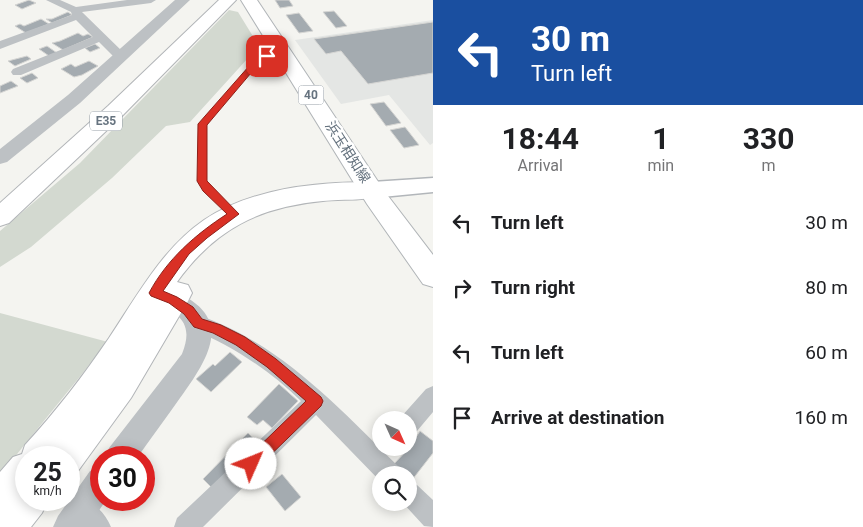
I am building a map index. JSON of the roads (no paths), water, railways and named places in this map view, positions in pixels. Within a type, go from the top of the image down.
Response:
[{"type":"main road","name":"E35","points":[[0,217],[69,156],[143,86],[228,0]]},
{"type":"main road","name":"浜玉相知線","points":[[249,0],[374,194],[433,276]]},
{"type":"main road","name":"E35","points":[[0,199],[57,152],[208,20]]},
{"type":"main road","points":[[47,446],[164,296],[233,232],[249,222],[292,209],[433,184]]},
{"type":"main road","points":[[74,446],[119,387],[185,251],[203,235],[234,214],[279,199],[341,190],[374,194],[433,194]]},
{"type":"main road","points":[[0,500],[15,483]]},
{"type":"main road","points":[[6,527],[20,511]]},
{"type":"street","points":[[50,0],[73,8],[100,38],[121,57]]},
{"type":"street","points":[[0,45],[73,8],[151,0]]},
{"type":"street","points":[[0,158],[74,99],[183,0]]},
{"type":"street","points":[[17,72],[100,38]]},
{"type":"street","points":[[164,296],[188,311],[198,323],[217,329],[241,341],[271,363],[384,461]]},
{"type":"street","points":[[128,446],[192,361],[200,340],[198,323]]},
{"type":"street","points":[[418,414],[433,396]]},
{"type":"street","points":[[186,527],[316,401]]},
{"type":"street","points":[[417,501],[433,518]]},
{"type":"street","points":[[83,521],[90,506]]},
{"type":"lane","points":[[234,214],[202,181],[202,124],[259,59],[283,52]]}]
